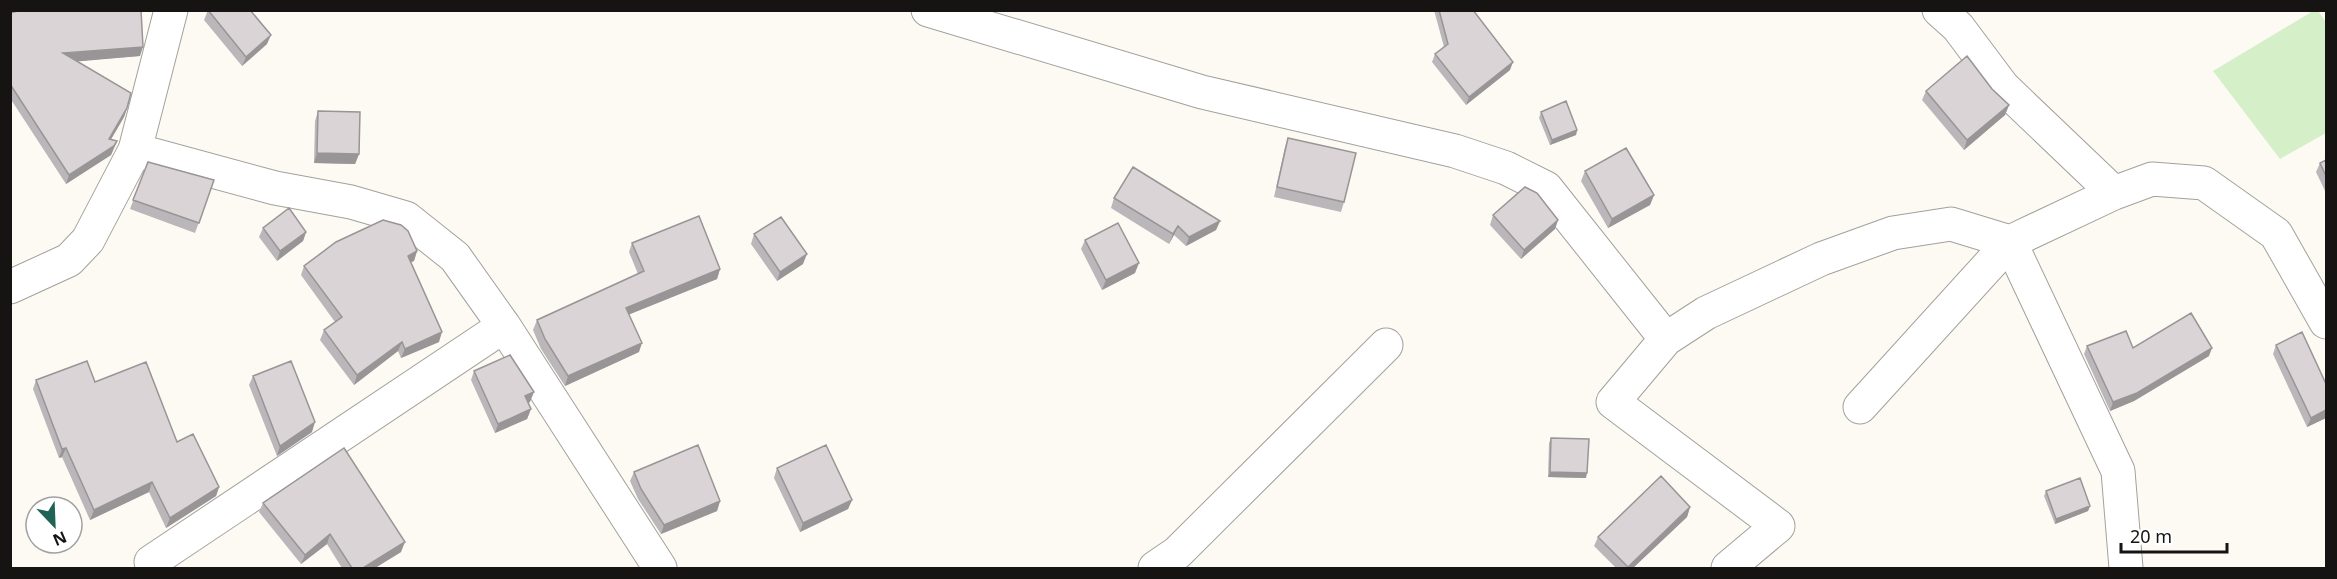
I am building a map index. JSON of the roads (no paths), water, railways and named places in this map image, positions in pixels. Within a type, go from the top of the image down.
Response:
[{"type":"street","points":[[10,287],[69,260],[88,240],[135,150],[171,10]]},
{"type":"street","points":[[928,10],[1202,92],[1455,151],[1506,168],[1546,188],[1666,339]]},
{"type":"street","points":[[1943,12],[1958,27],[2003,87],[2114,194]]},
{"type":"street","points":[[135,150],[275,188],[351,202],[406,218],[454,257],[504,326],[660,568]]},
{"type":"street","points":[[1860,406],[2010,242],[2152,179],[2204,183],[2276,234],[2326,322]]},
{"type":"street","points":[[1728,568],[1778,526],[1613,402],[1666,339],[1706,313],[1821,259],[1893,233],[1951,224],[2010,242],[2118,471],[2126,568]]},
{"type":"street","points":[[157,568],[151,562],[504,326]]},
{"type":"street","points":[[1155,568],[1177,553],[1386,345]]}]
